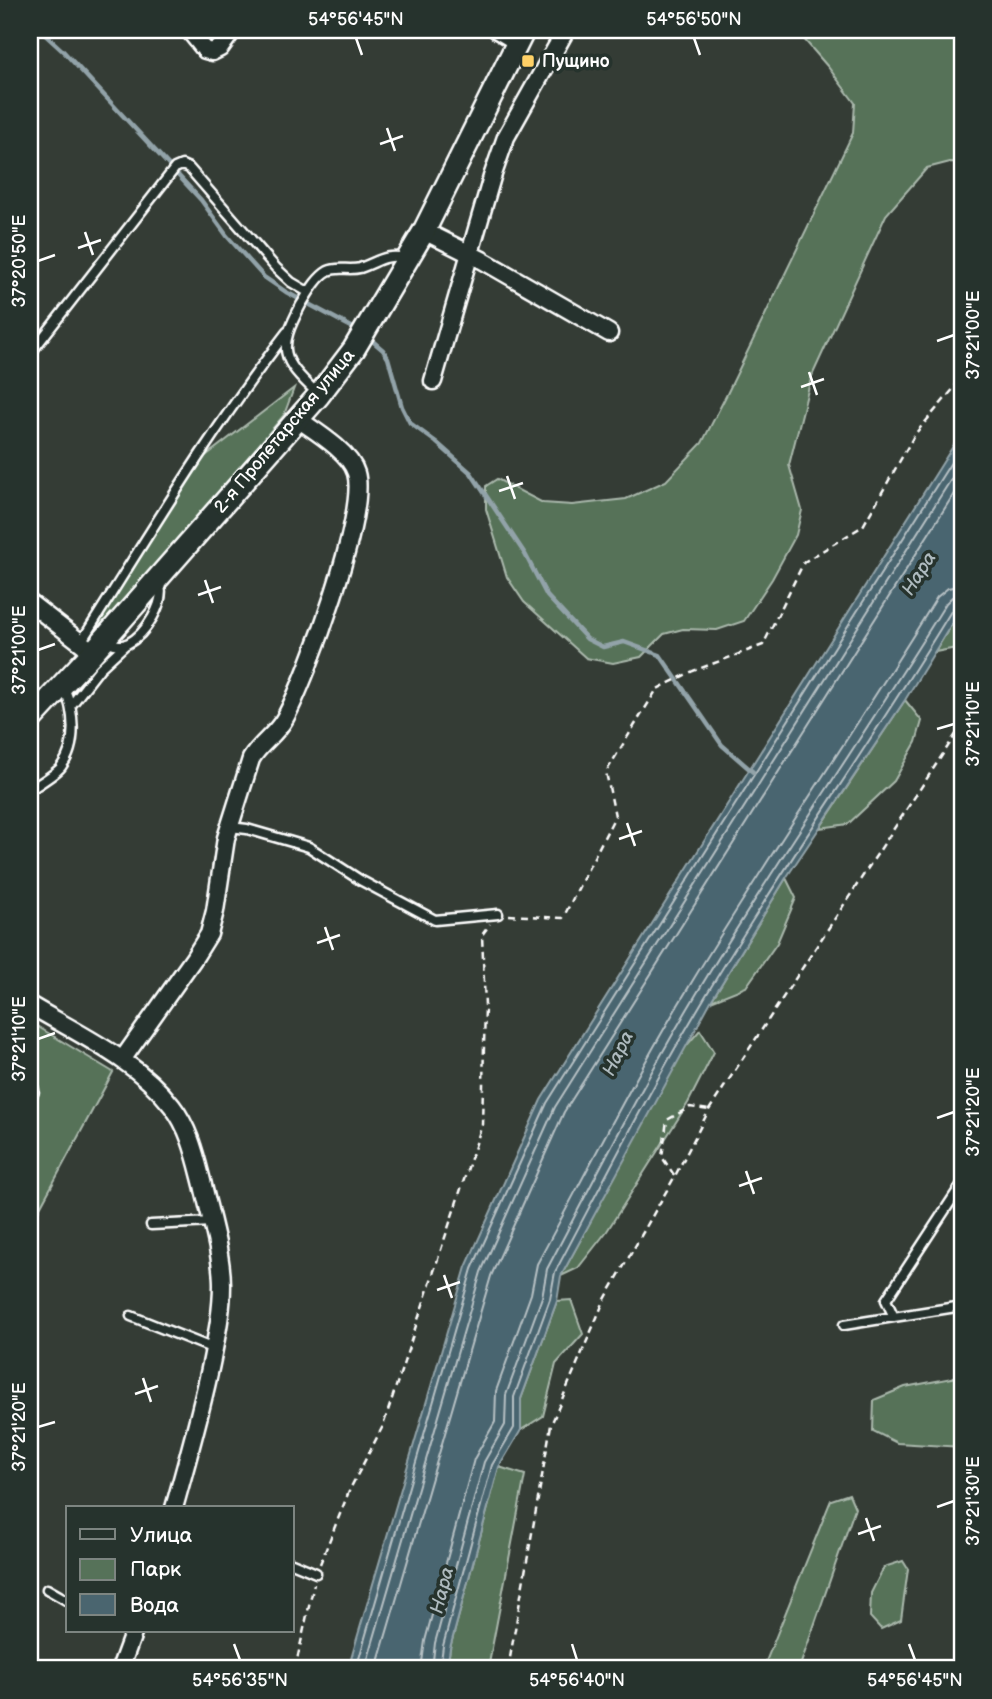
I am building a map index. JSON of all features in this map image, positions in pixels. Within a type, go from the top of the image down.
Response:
[{"type":"main road","name":"2-я Пролетарская улица","points":[[30,720],[67,694],[93,645],[158,579],[319,395],[354,349],[424,231],[520,36]]},
{"type":"street","points":[[189,30],[205,50],[212,52],[220,48],[233,30]]},
{"type":"street","points":[[497,30],[520,36]]},
{"type":"street","points":[[433,381],[506,137],[566,30]]},
{"type":"street","points":[[424,231],[609,333]]},
{"type":"street","points":[[122,1060],[209,934],[226,838],[251,759],[257,748],[274,735],[285,718],[314,653],[349,542],[358,496],[356,472],[346,457],[298,419]]},
{"type":"street","points":[[30,603],[93,645]]},
{"type":"street","points":[[30,1005],[122,1060],[152,1085],[183,1122],[194,1153],[212,1222],[222,1283],[220,1315],[202,1410],[175,1506]]},
{"type":"street","points":[[120,1669],[130,1632]]},
{"type":"lane","points":[[30,354],[175,168],[182,164],[189,168],[276,268],[309,292]]},
{"type":"lane","points":[[127,644],[93,645],[192,468],[260,366],[287,331],[309,292],[324,273],[333,269],[356,269],[391,255],[409,258]]},
{"type":"lane","points":[[287,331],[285,349],[292,369],[319,395]]},
{"type":"lane","points":[[30,790],[61,768],[72,740],[67,694],[127,644],[155,613],[162,596],[158,579]]},
{"type":"lane","points":[[230,827],[247,829],[309,847],[360,880],[435,920],[498,914]]},
{"type":"lane","points":[[894,1317],[886,1300],[962,1184]]},
{"type":"lane","points":[[150,1225],[212,1222]]},
{"type":"lane","points":[[844,1325],[962,1306]]},
{"type":"lane","points":[[131,1316],[214,1349]]},
{"type":"lane","points":[[294,1564],[316,1573]]},
{"type":"lane","points":[[47,1590],[66,1600]]},
{"type":"path","points":[[295,1669],[316,1573],[350,1489],[383,1426],[482,1125],[485,1006],[482,935],[498,914],[563,918],[615,817],[606,772],[657,689],[693,671],[763,645],[804,562],[863,526],[915,434],[955,387],[962,371]]},
{"type":"path","points":[[508,1669],[551,1425],[604,1301],[709,1110],[962,725]]},
{"type":"path","points":[[675,1176],[662,1157],[667,1119],[690,1107],[709,1110]]},
{"type":"green space","points":[[796,30],[962,30],[962,163],[950,162],[927,168],[886,215],[811,378],[789,465],[802,510],[796,535],[772,579],[744,621],[717,630],[683,629],[664,634],[641,657],[613,663],[586,658],[524,602],[507,577],[486,509],[486,486],[497,479],[543,503],[572,505],[626,499],[666,481],[702,443],[853,133],[855,103]]},
{"type":"green space","points":[[294,388],[284,415],[179,540],[94,634],[124,575],[203,458]]},
{"type":"green space","points":[[962,607],[962,647],[935,652]]},
{"type":"green space","points":[[905,700],[922,721],[916,742],[894,781],[848,824],[820,828]]},
{"type":"green space","points":[[786,878],[796,898],[777,943],[746,987],[711,1001]]},
{"type":"green space","points":[[30,1022],[113,1072],[30,1226]]},
{"type":"green space","points":[[700,1030],[714,1052],[688,1103],[607,1231],[578,1268],[561,1276],[682,1051]]},
{"type":"green space","points":[[571,1300],[583,1334],[556,1364],[543,1416],[521,1430],[521,1399],[557,1301]]},
{"type":"green space","points":[[962,1372],[962,1447],[897,1443],[873,1431],[874,1400],[905,1387],[952,1378]]},
{"type":"green space","points":[[499,1467],[525,1475],[488,1669],[447,1669],[450,1648]]},
{"type":"green space","points":[[849,1494],[855,1508],[799,1669],[763,1669],[831,1500]]},
{"type":"green space","points":[[903,1561],[908,1569],[901,1620],[881,1629],[870,1617],[871,1593],[884,1567]]},
{"type":"water","name":"Нара","points":[[962,432],[962,607],[905,700],[786,878],[711,1001],[561,1276],[557,1301],[521,1399],[521,1430],[499,1467],[450,1648],[447,1669],[348,1669],[466,1267],[541,1100]]},
{"type":"waterway","points":[[40,30],[64,52],[201,200],[227,236],[264,277],[286,292],[359,331]]},
{"type":"waterway","points":[[369,338],[388,358],[402,407],[410,423],[471,473],[525,554],[547,596],[587,639],[603,647],[624,642],[660,655],[722,745],[753,772]]},
{"type":"place","name":"Пущино","points":[[528,61]]}]
